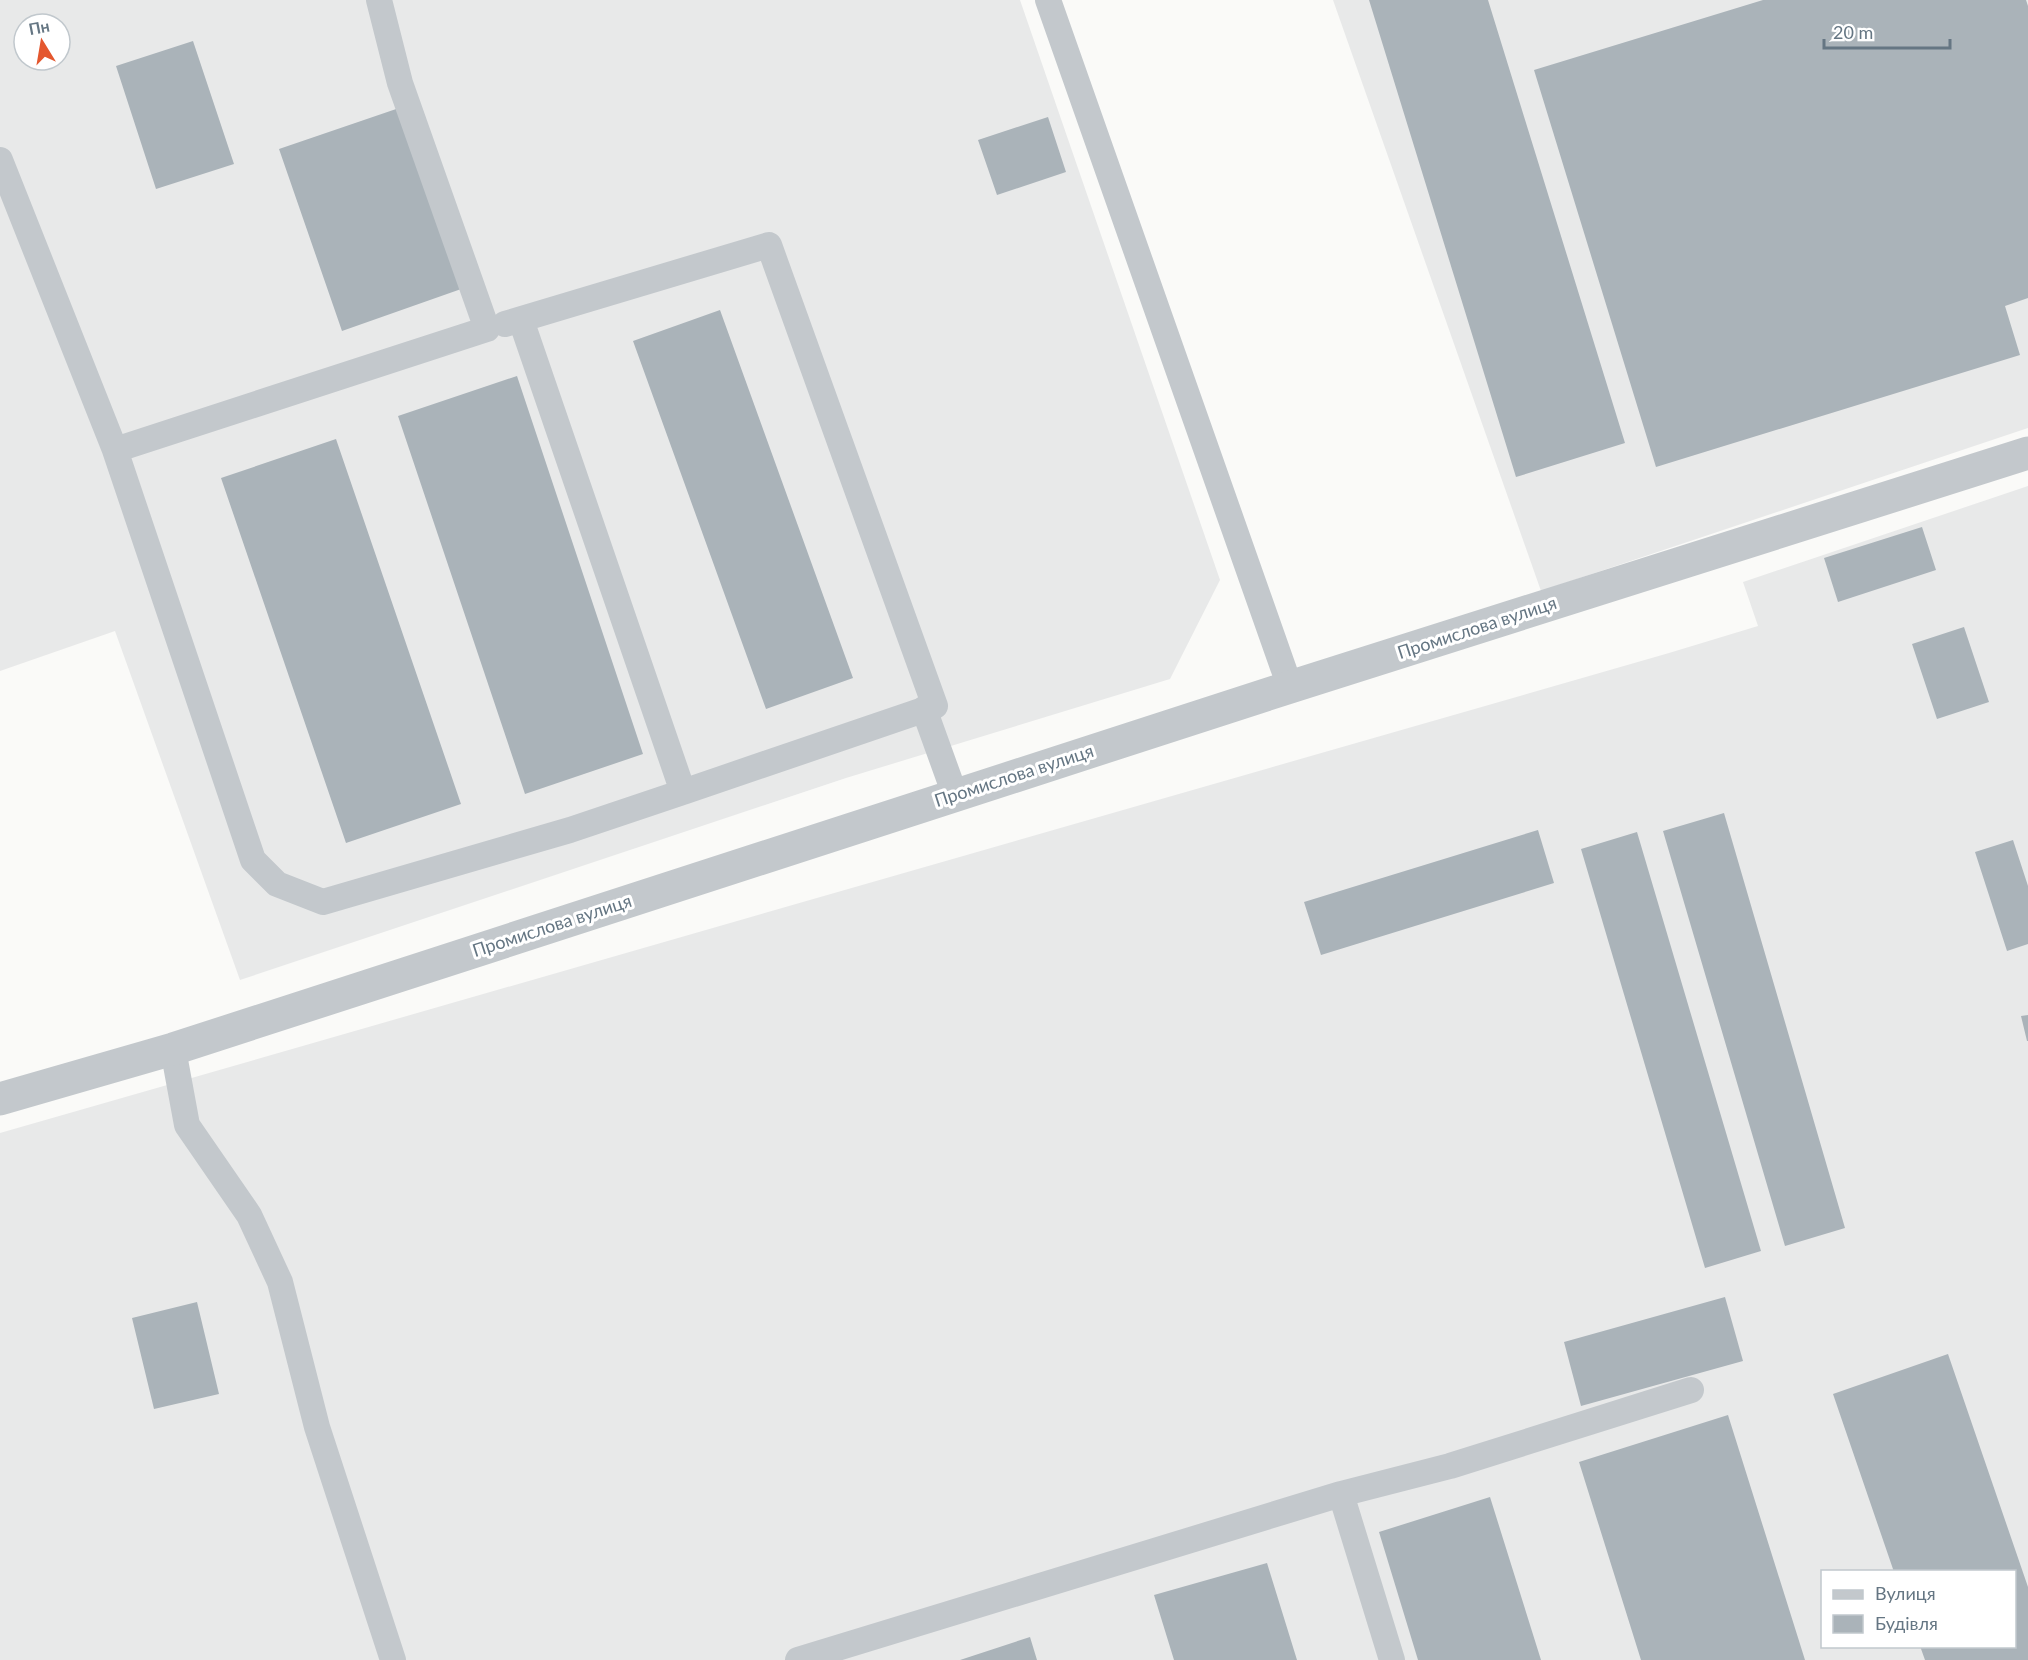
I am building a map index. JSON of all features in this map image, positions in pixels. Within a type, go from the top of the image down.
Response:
[{"type":"street","name":"Промислова вулиця","points":[[0,1099],[173,1049],[1290,687],[2028,453]]},
{"type":"lane","points":[[379,0],[400,83],[487,329]]},
{"type":"lane","points":[[1048,0],[1290,687]]},
{"type":"lane","points":[[0,160],[115,450],[253,860],[277,884],[323,902],[570,830],[934,706],[769,245],[487,329],[115,450]]},
{"type":"lane","points":[[521,320],[683,792]]},
{"type":"lane","points":[[924,709],[955,795]]},
{"type":"lane","points":[[173,1049],[187,1125],[249,1215],[280,1282],[317,1427],[393,1660]]},
{"type":"lane","points":[[798,1660],[1341,1494],[1450,1466],[1691,1390]]},
{"type":"lane","points":[[1341,1494],[1392,1660]]},
{"type":"shaded area","points":[[0,0],[1020,0],[1220,580],[1170,679],[846,778],[240,980],[115,631],[0,671]]},
{"type":"shaded area","points":[[1333,0],[2028,0],[2028,428],[1541,591]]},
{"type":"shaded area","points":[[2028,486],[2028,1660],[0,1660],[0,1133],[1758,626],[1743,582]]},
{"type":"building","points":[[1369,0],[1488,0],[1625,443],[1516,477]]},
{"type":"building","points":[[1763,0],[2026,0],[2028,6],[2028,298],[2005,306],[2020,355],[1656,467],[1534,70]]},
{"type":"building","points":[[193,41],[234,164],[156,189],[116,66]]},
{"type":"building","points":[[402,107],[464,288],[342,331],[279,149]]},
{"type":"building","points":[[1048,117],[1066,172],[997,195],[978,140]]},
{"type":"building","points":[[720,310],[853,678],[766,709],[633,341]]},
{"type":"building","points":[[517,376],[643,754],[525,794],[398,416]]},
{"type":"building","points":[[336,439],[461,804],[346,843],[221,478]]},
{"type":"building","points":[[1922,527],[1936,570],[1838,602],[1824,558]]},
{"type":"building","points":[[1964,627],[1989,702],[1937,719],[1912,644]]},
{"type":"building","points":[[1724,813],[1845,1228],[1785,1246],[1663,831]]},
{"type":"building","points":[[1538,830],[1554,883],[1321,955],[1304,902]]},
{"type":"building","points":[[1637,832],[1761,1251],[1705,1268],[1581,849]]},
{"type":"building","points":[[2013,840],[2028,886],[2028,944],[2007,951],[1975,852]]},
{"type":"building","points":[[2028,1015],[2028,1041],[2027,1041],[2021,1016]]},
{"type":"building","points":[[1725,1297],[1743,1361],[1581,1406],[1564,1342]]},
{"type":"building","points":[[197,1302],[219,1394],[154,1409],[132,1318]]},
{"type":"building","points":[[1948,1354],[2028,1587],[2028,1660],[1925,1660],[1921,1648],[2016,1648],[2016,1570],[1893,1570],[1833,1394]]},
{"type":"building","points":[[1728,1415],[1805,1660],[1641,1660],[1579,1462]]},
{"type":"building","points":[[1490,1497],[1541,1660],[1418,1660],[1379,1532]]},
{"type":"building","points":[[1267,1563],[1297,1660],[1174,1660],[1154,1595]]},
{"type":"building","points":[[1030,1637],[1037,1660],[960,1660]]}]
